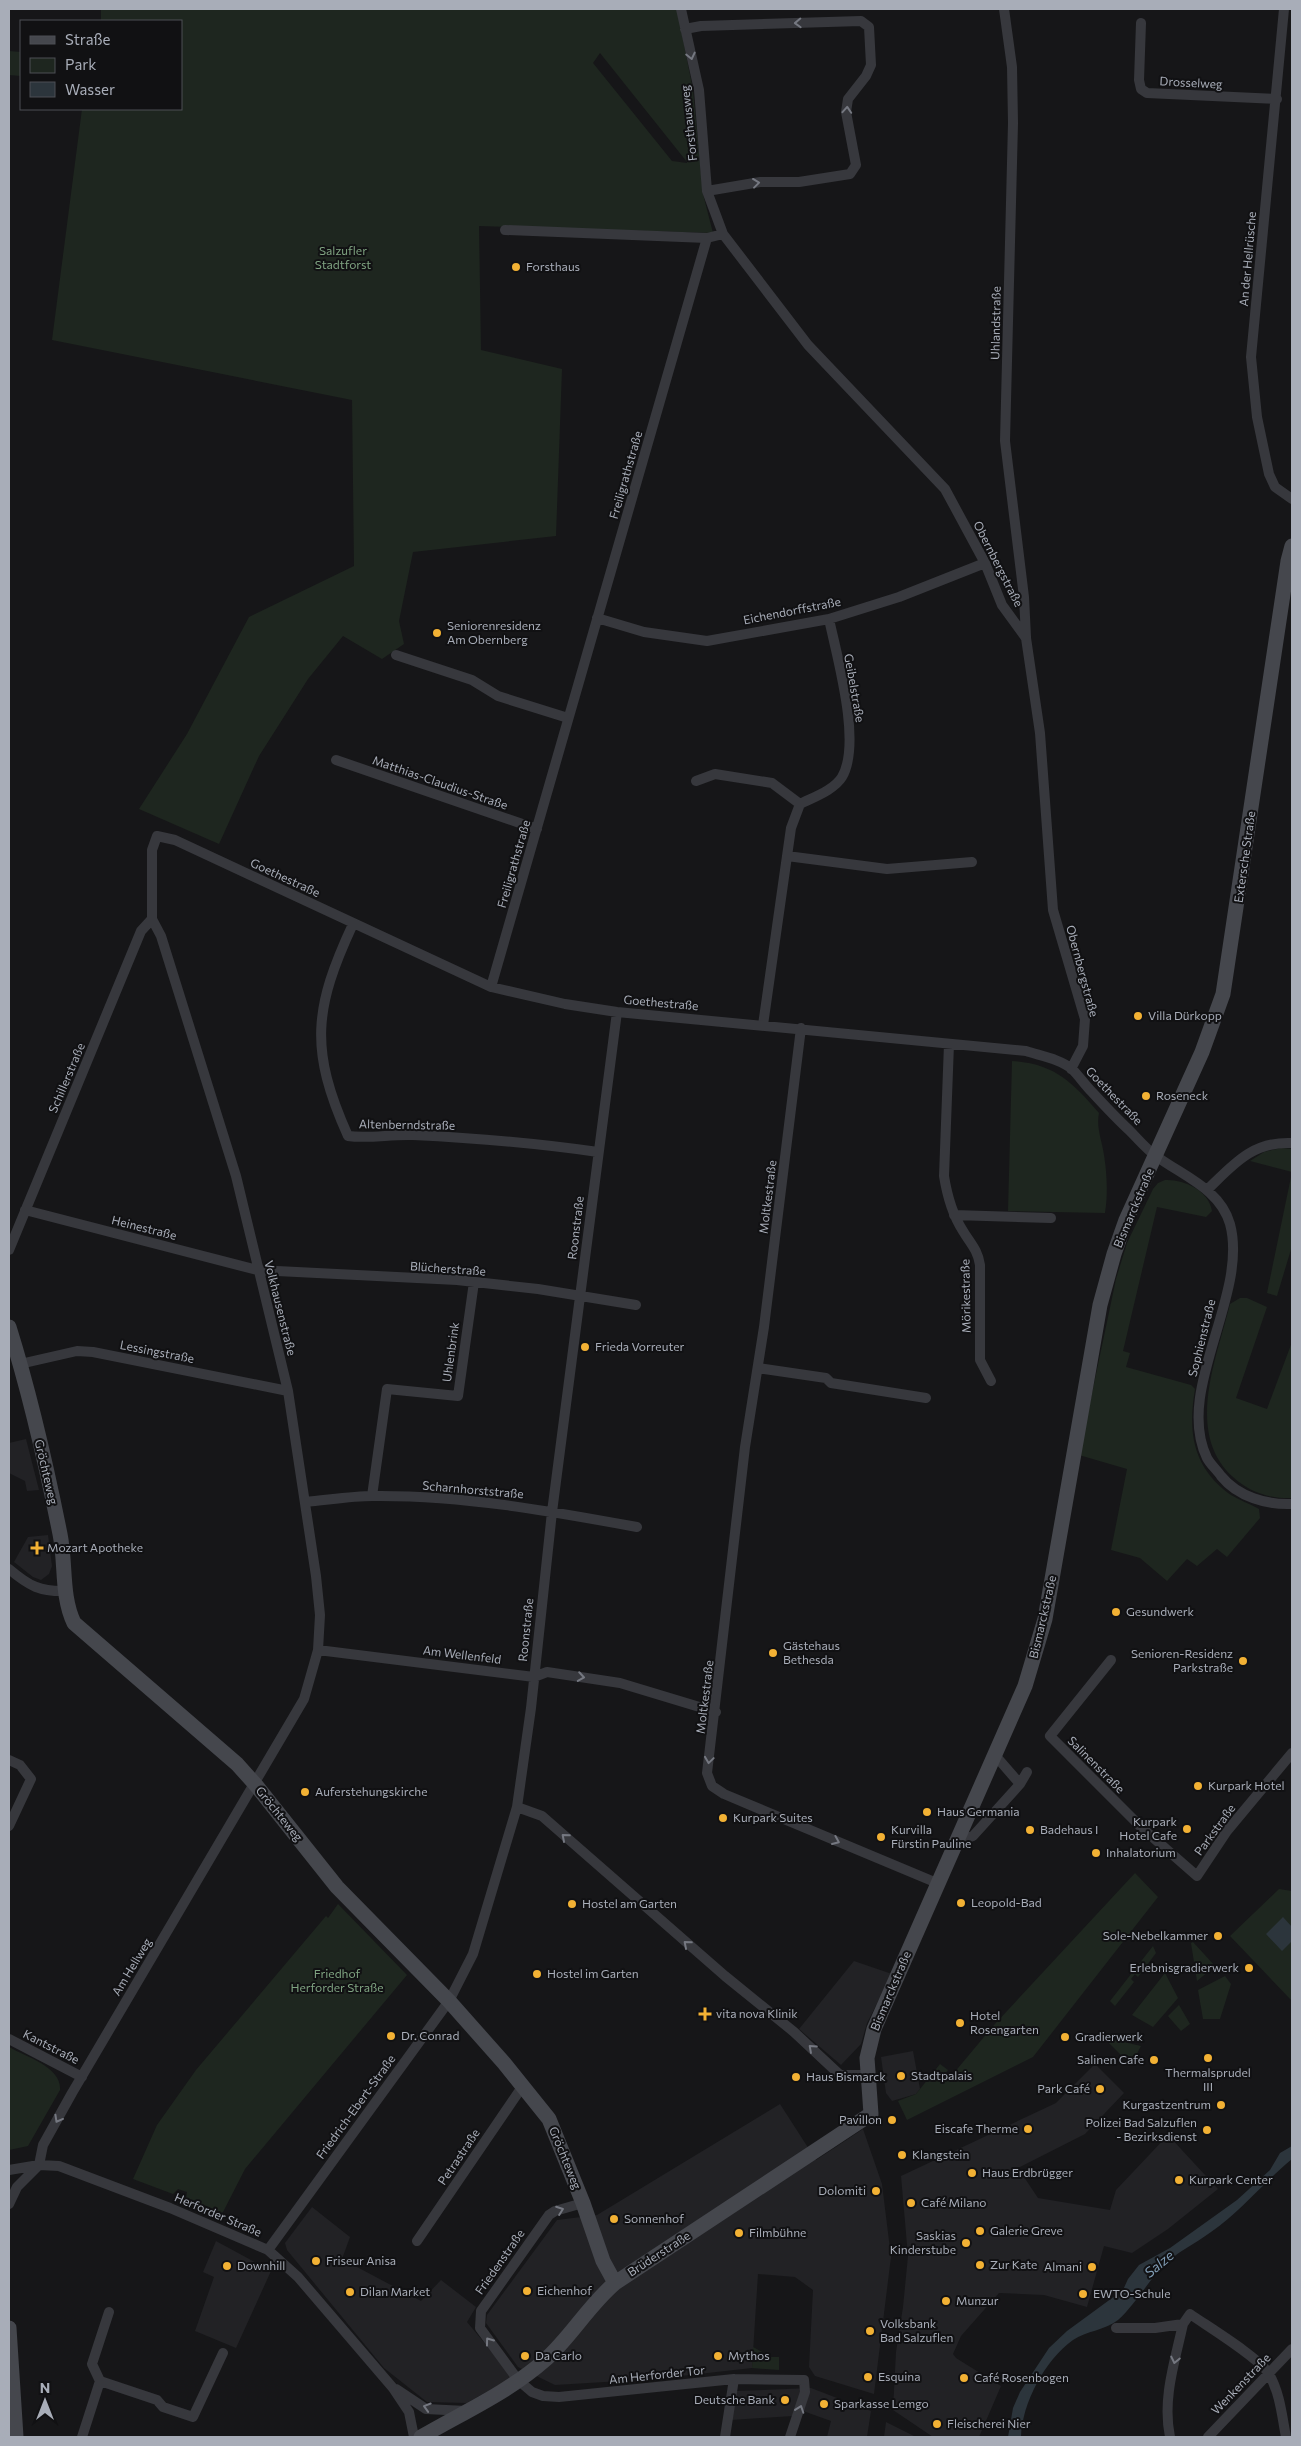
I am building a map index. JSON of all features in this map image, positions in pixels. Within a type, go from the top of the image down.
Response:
[{"type":"main road","name":"Extersche Straße","points":[[1156,1156],[1202,1052],[1223,994],[1288,561],[1292,546]]},
{"type":"main road","name":"Bismarckstraße","points":[[869,2116],[872,2110],[867,2058],[874,2029],[936,1883],[1025,1686],[1045,1619],[1100,1305],[1114,1254],[1126,1220],[1156,1156]]},
{"type":"main road","name":"Gröchteweg","points":[[9,1327],[20,1364],[61,1535],[68,1610],[74,1623],[237,1764],[337,1887],[449,2001],[504,2063],[549,2119],[583,2203],[603,2261],[615,2283]]},
{"type":"main road","name":"Brüderstraße","points":[[421,2437],[518,2380],[547,2358],[597,2299],[615,2283],[869,2116]]},
{"type":"main road","points":[[9,2328],[16,2437]]},
{"type":"street","name":"Forsthausweg","points":[[682,9],[699,90],[707,191],[723,234]]},
{"type":"street","name":"Uhlandstraße","points":[[1004,9],[1012,67],[1013,123],[1005,441],[1024,597],[1026,638]]},
{"type":"street","name":"An der Hellrüsche","points":[[1284,9],[1277,99],[1251,357],[1257,416],[1269,474],[1275,487],[1292,499]]},
{"type":"street","points":[[685,29],[701,26],[860,21],[869,27],[871,65],[866,76],[848,99],[846,112],[856,165],[850,174],[799,182],[760,182],[707,191]]},
{"type":"street","name":"Drosselweg","points":[[1141,23],[1140,80],[1141,89],[1147,93],[1277,99]]},
{"type":"street","points":[[505,230],[707,238],[723,234]]},
{"type":"street","name":"Obernbergstraße","points":[[723,234],[808,345],[944,489],[986,563],[1002,605],[1026,638],[1040,733],[1052,910],[1085,1019],[1083,1046],[1071,1069]]},
{"type":"street","name":"Freiligrathstraße","points":[[492,988],[707,238]]},
{"type":"street","name":"Eichendorffstraße","points":[[597,618],[644,632],[707,641],[829,618],[899,597],[986,563]]},
{"type":"street","name":"Geibelstraße","points":[[800,804],[825,792],[841,778],[850,758],[848,714],[829,618]]},
{"type":"street","points":[[396,655],[472,680],[498,696],[568,718]]},
{"type":"street","name":"Matthias-Claudius-Straße","points":[[336,760],[537,829]]},
{"type":"street","points":[[696,781],[715,774],[772,783],[800,804],[791,828],[763,1024]]},
{"type":"street","name":"Goethestraße","points":[[157,836],[175,840],[492,988],[565,1004],[617,1012],[763,1024],[1026,1051],[1055,1060],[1071,1069],[1109,1111],[1156,1156]]},
{"type":"street","name":"Volkhausenstraße","points":[[157,836],[152,850],[152,919],[161,936],[236,1176],[257,1270],[288,1391],[316,1576],[320,1615],[318,1650],[304,1699],[255,1784]]},
{"type":"street","points":[[787,856],[888,869],[972,862]]},
{"type":"street","name":"Schillerstraße","points":[[9,1250],[141,931],[152,919]]},
{"type":"street","name":"Altenberndstraße","points":[[353,924],[328,981],[321,1022],[321,1047],[325,1075],[335,1108],[348,1136],[404,1135],[476,1138],[598,1152]]},
{"type":"street","name":"Roonstraße","points":[[517,1807],[534,1677],[552,1512],[617,1012]]},
{"type":"street","name":"Moltkestraße","points":[[801,1028],[758,1368],[745,1447],[708,1772],[712,1786],[724,1794],[936,1883]]},
{"type":"street","name":"Mörikestraße","points":[[949,1044],[944,1176],[954,1215],[978,1252],[980,1265],[980,1360],[991,1382]]},
{"type":"street","points":[[1207,1190],[1238,1160],[1259,1147],[1274,1142],[1292,1143]]},
{"type":"street","name":"Sophienstraße","points":[[1156,1156],[1195,1180],[1207,1190],[1222,1208],[1230,1224],[1233,1254],[1228,1289],[1203,1381],[1198,1427],[1207,1458],[1226,1481],[1242,1493],[1256,1499],[1278,1504],[1292,1504]]},
{"type":"street","name":"Heinestraße","points":[[25,1210],[257,1270]]},
{"type":"street","points":[[954,1215],[1051,1218]]},
{"type":"street","name":"Blücherstraße","points":[[257,1270],[474,1282],[636,1305]]},
{"type":"street","name":"Uhlenbrink","points":[[372,1496],[387,1388],[458,1396],[474,1282]]},
{"type":"street","name":"Lessingstraße","points":[[20,1364],[77,1351],[93,1352],[288,1391]]},
{"type":"street","points":[[758,1368],[826,1378],[831,1383],[926,1398]]},
{"type":"street","name":"Scharnhorststraße","points":[[305,1502],[372,1496],[441,1498],[552,1512],[637,1527]]},
{"type":"street","points":[[9,1569],[27,1584],[50,1591],[66,1591]]},
{"type":"street","name":"Am Wellenfeld","points":[[318,1650],[534,1677],[547,1672],[620,1683],[716,1712]]},
{"type":"street","name":"Salinenstraße","points":[[1111,1660],[1050,1736],[1141,1827],[1197,1876]]},
{"type":"street","name":"Parkstraße","points":[[1197,1876],[1227,1831],[1292,1753]]},
{"type":"street","points":[[994,1754],[1020,1784]]},
{"type":"street","points":[[9,1760],[20,1765],[31,1779],[9,1826]]},
{"type":"street","points":[[955,1842],[973,1836],[1020,1784],[1027,1772]]},
{"type":"street","name":"Am Hellweg","points":[[40,2165],[43,2145],[255,1784]]},
{"type":"street","points":[[517,1807],[542,1816],[725,1976],[794,2032],[840,2075],[868,2075]]},
{"type":"street","name":"Friedrich-Ebert-Straße","points":[[268,2250],[449,2001],[473,1954],[517,1807]]},
{"type":"street","name":"Kantstraße","points":[[9,2039],[82,2077]]},
{"type":"street","name":"Petrastraße","points":[[417,2241],[522,2086]]},
{"type":"street","points":[[9,2204],[17,2187],[40,2165]]},
{"type":"street","name":"Herforder Straße","points":[[9,2170],[40,2165],[59,2166],[83,2173],[226,2230],[268,2250],[298,2277],[393,2388],[409,2412],[414,2437]]},
{"type":"street","name":"Friedenstraße","points":[[518,2380],[480,2328],[481,2312],[549,2215],[583,2203]]},
{"type":"street","points":[[82,2437],[100,2381],[92,2364],[109,2312]]},
{"type":"street","points":[[1170,2437],[1166,2420],[1167,2399],[1183,2324],[1190,2314],[1243,2351],[1269,2373],[1278,2398],[1286,2437]]},
{"type":"street","points":[[1116,2328],[1155,2328],[1183,2324]]},
{"type":"street","name":"Wenkenstraße","points":[[1208,2437],[1292,2349]]},
{"type":"street","points":[[100,2381],[157,2400],[163,2407],[193,2417],[220,2355],[223,2353]]},
{"type":"street","points":[[726,2437],[734,2379]]},
{"type":"street","name":"Am Herforder Tor","points":[[518,2380],[532,2392],[543,2396],[559,2397],[734,2379],[804,2380],[805,2392],[790,2437]]},
{"type":"street","name":"Herforder Straße","points":[[393,2388],[426,2409],[466,2411]]},
{"type":"shaded area","points":[[26,1439],[39,1490],[27,1491],[25,1481],[9,1473],[9,1443]]},
{"type":"shaded area","name":"Mozart Apotheke","points":[[48,1535],[52,1566],[49,1574],[41,1580],[33,1577],[14,1562],[28,1537]]},
{"type":"shaded area","points":[[854,1961],[892,1974],[867,2023],[861,2044],[841,2065],[799,2029]]},
{"type":"shaded area","name":"Stadtpalais","points":[[913,2051],[920,2089],[916,2094],[892,2101],[886,2093],[881,2057]]},
{"type":"shaded area","points":[[1095,2064],[1124,2093],[1085,2134],[1018,2168],[1038,2198],[1110,2210],[1116,2190],[1168,2135],[1218,2189],[1168,2229],[1132,2253],[1104,2246],[1087,2307],[1044,2295],[999,2293],[961,2336],[953,2354],[956,2358],[1001,2386],[979,2437],[933,2437],[893,2410],[896,2352],[908,2256],[901,2176],[1056,2103]]},
{"type":"shaded area","points":[[780,2104],[816,2160],[863,2129],[882,2184],[891,2257],[874,2394],[815,2376],[809,2367],[813,2290],[795,2277],[758,2274],[752,2368],[654,2379],[555,2385],[518,2367],[486,2323],[487,2315],[557,2220],[597,2215]]},
{"type":"shaded area","points":[[312,2207],[350,2237],[342,2259],[421,2301],[441,2280],[476,2307],[467,2322],[513,2377],[467,2403],[427,2402],[384,2368],[287,2250],[285,2243]]},
{"type":"shaded area","points":[[216,2241],[271,2271],[236,2348],[195,2331],[214,2277],[203,2272]]},
{"type":"shaded area","points":[[811,2388],[871,2411],[867,2437],[827,2437],[831,2421],[803,2411],[793,2416],[731,2420],[737,2391]]},
{"type":"shaded area","points":[[886,2422],[916,2437],[884,2437]]},
{"type":"green space","name":"Salzufler Stadtforst","points":[[101,9],[677,9],[693,90],[703,194],[713,233],[479,226],[481,350],[562,369],[556,536],[413,552],[399,621],[404,644],[382,659],[343,636],[308,679],[259,756],[219,844],[139,809],[187,734],[249,617],[354,566],[352,400],[52,340],[82,110],[182,110],[182,20],[101,20]],"holes":[[[600,53],[687,163],[672,161],[593,63]]]},
{"type":"green space","points":[[9,51],[20,52],[20,76],[9,75]]},
{"type":"green space","points":[[1012,1061],[1040,1066],[1062,1076],[1099,1113],[1099,1129],[1106,1177],[1107,1199],[1105,1213],[1008,1211]]},
{"type":"green space","points":[[1281,1148],[1292,1149],[1292,1172],[1250,1161],[1264,1152]]},
{"type":"green space","points":[[1292,1172],[1292,1246],[1277,1296],[1267,1293]]},
{"type":"green space","points":[[1165,1180],[1180,1181],[1194,1187],[1206,1197],[1212,1211],[1206,1217],[1157,1207],[1123,1351],[1130,1353],[1126,1367],[1191,1385],[1195,1389],[1192,1419],[1193,1433],[1200,1459],[1216,1482],[1228,1493],[1259,1509],[1260,1518],[1227,1557],[1217,1549],[1197,1566],[1187,1559],[1167,1581],[1140,1558],[1111,1550],[1127,1469],[1079,1455],[1116,1279],[1127,1243],[1153,1189],[1158,1183]]},
{"type":"green space","points":[[1240,1298],[1247,1298],[1267,1307],[1236,1398],[1267,1409],[1292,1342],[1292,1498],[1260,1494],[1239,1482],[1218,1459],[1210,1439],[1207,1417],[1212,1371],[1230,1304]]},
{"type":"green space","points":[[1135,1873],[1158,1897],[1033,2057],[907,2120],[898,2101],[916,2094],[940,2064],[948,2070],[945,2074],[948,2080],[994,2025]]},
{"type":"green space","points":[[1279,1889],[1292,1891],[1292,2001],[1230,1936]]},
{"type":"green space","name":"Friedhof Herforder Straße","points":[[338,1904],[407,1975],[245,2169],[222,2214],[186,2199],[187,2192],[178,2189],[173,2194],[133,2179],[157,2125],[196,2070],[326,1916],[328,1918]]},
{"type":"green space","points":[[1193,1942],[1215,1966],[1197,1981],[1191,1943]]},
{"type":"green space","points":[[1153,1946],[1156,1953],[1138,1977],[1135,1974],[1131,1979],[1134,1982],[1115,2006],[1110,2001]]},
{"type":"green space","points":[[1165,1973],[1178,1998],[1153,2027],[1132,2015]]},
{"type":"green space","points":[[1225,1976],[1231,1984],[1220,2019],[1203,2019],[1198,1990]]},
{"type":"green space","points":[[1179,2005],[1190,2024],[1181,2031],[1168,2016]]},
{"type":"green space","points":[[1111,2039],[1141,2046],[1131,2065],[1109,2043]]},
{"type":"green space","points":[[9,2047],[49,2069],[59,2082],[60,2090],[28,2146],[9,2150]]},
{"type":"green space","points":[[753,2347],[771,2357],[779,2357],[779,2370],[752,2368]]},
{"type":"water","points":[[1283,1917],[1292,1927],[1292,1941],[1282,1951],[1266,1934]]},
{"type":"water","name":"Salze","points":[[1292,2146],[1292,2159],[1222,2224],[1167,2262],[1118,2320],[1073,2340],[1053,2359],[1037,2383],[1031,2397],[1022,2424],[1021,2437],[1008,2437],[1013,2408],[1020,2392],[1049,2348],[1067,2331],[1123,2290],[1128,2279],[1139,2265],[1170,2248],[1237,2200],[1270,2170],[1280,2153]]},
{"type":"place","name":"Forsthaus","points":[[516,267]]},
{"type":"place","name":"Seniorenresidenz Am Obernberg","points":[[437,633]]},
{"type":"place","name":"Villa Dürkopp","points":[[1138,1016]]},
{"type":"place","name":"Roseneck","points":[[1146,1096]]},
{"type":"place","name":"Frieda Vorreuter","points":[[585,1347]]},
{"type":"place","name":"Mozart Apotheke","points":[[37,1548]]},
{"type":"place","name":"Gesundwerk","points":[[1116,1612]]},
{"type":"place","name":"Gästehaus Bethesda","points":[[773,1653]]},
{"type":"place","name":"Senioren-Residenz Parkstraße","points":[[1243,1661]]},
{"type":"place","name":"Kurpark Hotel","points":[[1198,1786]]},
{"type":"place","name":"Auferstehungskirche","points":[[305,1792]]},
{"type":"place","name":"Haus Germania","points":[[927,1812]]},
{"type":"place","name":"Kurpark Suites","points":[[723,1818]]},
{"type":"place","name":"Kurpark Hotel Cafe","points":[[1187,1829]]},
{"type":"place","name":"Badehaus I","points":[[1030,1830]]},
{"type":"place","name":"Kurvilla Fürstin Pauline","points":[[881,1837]]},
{"type":"place","name":"Inhalatorium","points":[[1096,1853]]},
{"type":"place","name":"Leopold-Bad","points":[[961,1903]]},
{"type":"place","name":"Hostel am Garten","points":[[572,1904]]},
{"type":"place","name":"Sole-Nebelkammer","points":[[1218,1936]]},
{"type":"place","name":"Erlebnisgradierwerk","points":[[1249,1968]]},
{"type":"place","name":"Hostel im Garten","points":[[537,1974]]},
{"type":"place","name":"vita nova Klinik","points":[[705,2014]]},
{"type":"place","name":"Hotel Rosengarten","points":[[960,2023]]},
{"type":"place","name":"Dr. Conrad","points":[[391,2036]]},
{"type":"place","name":"Gradierwerk","points":[[1065,2037]]},
{"type":"place","name":"Thermalsprudel III","points":[[1208,2058]]},
{"type":"place","name":"Salinen Cafe","points":[[1154,2060]]},
{"type":"place","name":"Stadtpalais","points":[[901,2076]]},
{"type":"place","name":"Haus Bismarck","points":[[796,2077]]},
{"type":"place","name":"Park Café","points":[[1100,2089]]},
{"type":"place","name":"Kurgastzentrum","points":[[1221,2105]]},
{"type":"place","name":"Pavillon","points":[[892,2120]]},
{"type":"place","name":"Eiscafe Therme","points":[[1028,2129]]},
{"type":"place","name":"Polizei Bad Salzuflen - Bezirksdienst","points":[[1207,2130]]},
{"type":"place","name":"Klangstein","points":[[902,2155]]},
{"type":"place","name":"Haus Erdbrügger","points":[[972,2173]]},
{"type":"place","name":"Kurpark Center","points":[[1179,2180]]},
{"type":"place","name":"Dolomiti","points":[[876,2191]]},
{"type":"place","name":"Café Milano","points":[[911,2203]]},
{"type":"place","name":"Sonnenhof","points":[[614,2219]]},
{"type":"place","name":"Galerie Greve","points":[[980,2231]]},
{"type":"place","name":"Filmbühne","points":[[739,2233]]},
{"type":"place","name":"Saskias Kinderstube","points":[[966,2243]]},
{"type":"place","name":"Friseur Anisa","points":[[316,2261]]},
{"type":"place","name":"Zur Kate","points":[[980,2265]]},
{"type":"place","name":"Downhill","points":[[227,2266]]},
{"type":"place","name":"Almani","points":[[1092,2267]]},
{"type":"place","name":"Eichenhof","points":[[527,2291]]},
{"type":"place","name":"Dilan Market","points":[[350,2292]]},
{"type":"place","name":"EWTO-Schule","points":[[1083,2294]]},
{"type":"place","name":"Munzur","points":[[946,2301]]},
{"type":"place","name":"Volksbank Bad Salzuflen","points":[[870,2331]]},
{"type":"place","name":"Da Carlo","points":[[525,2356]]},
{"type":"place","name":"Mythos","points":[[718,2356]]},
{"type":"place","name":"Esquina","points":[[868,2377]]},
{"type":"place","name":"Café Rosenbogen","points":[[964,2378]]},
{"type":"place","name":"Deutsche Bank","points":[[785,2400]]},
{"type":"place","name":"Sparkasse Lemgo","points":[[824,2404]]},
{"type":"place","name":"Fleischerei Nier","points":[[937,2424]]}]
